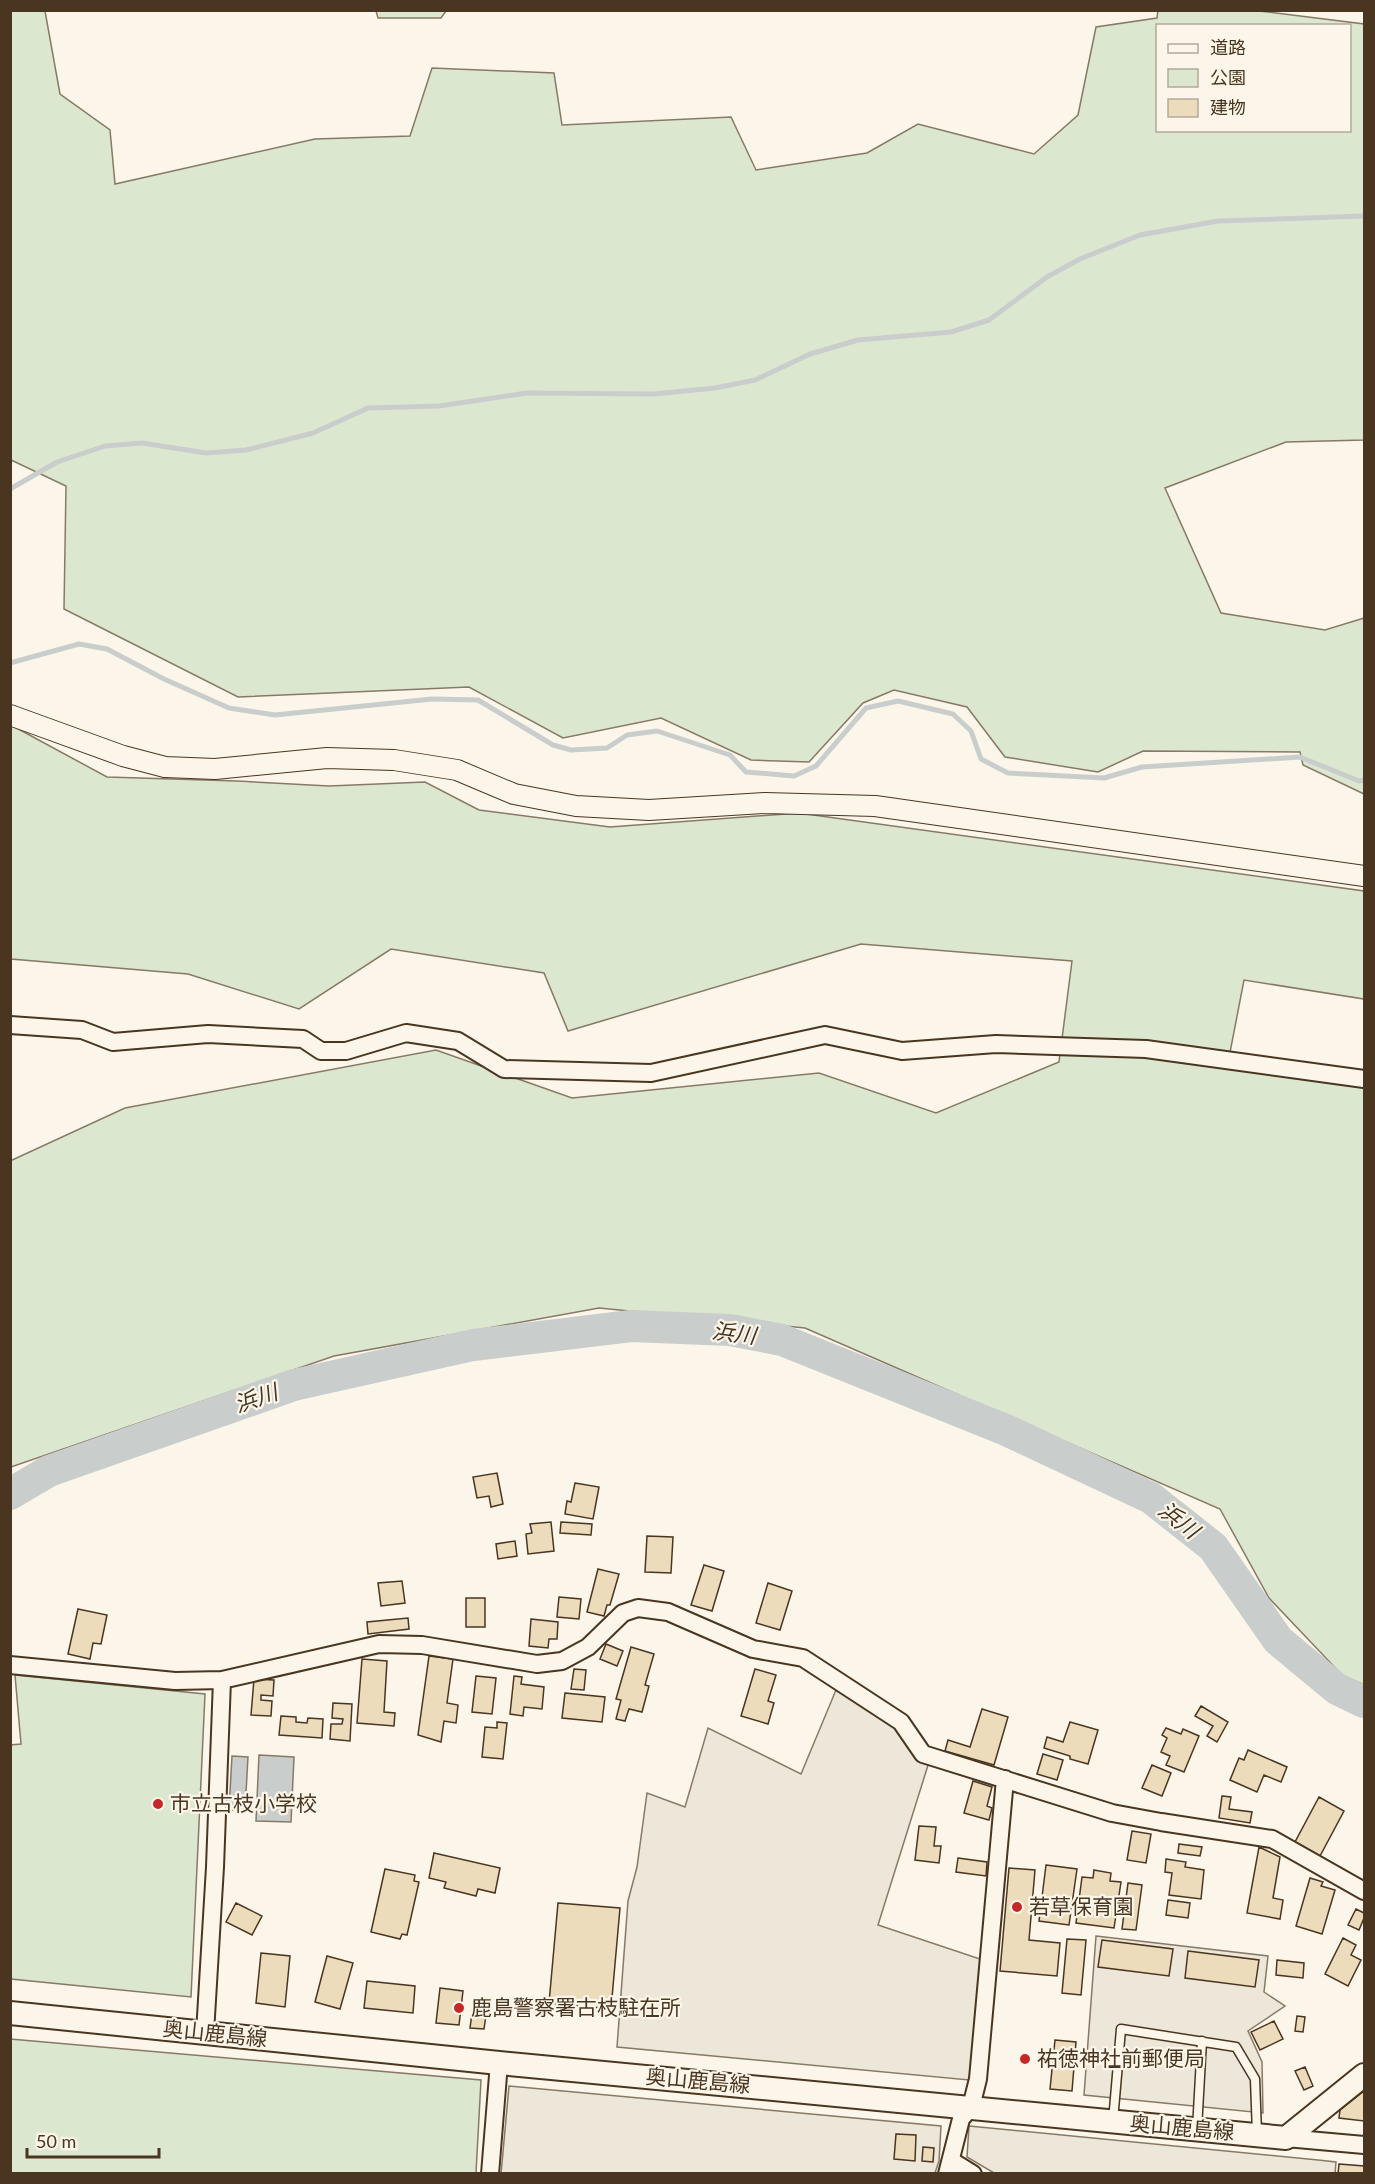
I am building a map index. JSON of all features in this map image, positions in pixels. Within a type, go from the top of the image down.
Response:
[{"type":"main road","name":"奥山鹿島線","points":[[10,2013],[499,2063],[1286,2138]]},
{"type":"main road","points":[[1286,2138],[1365,2075]]},
{"type":"street","points":[[10,715],[123,756],[165,767],[215,769],[327,758],[394,760],[458,770],[514,794],[576,806],[649,810],[765,803],[875,806],[1365,876]]},
{"type":"street","points":[[10,1025],[82,1030],[113,1042],[208,1034],[303,1039],[321,1051],[346,1051],[406,1033],[458,1041],[504,1069],[651,1073],[825,1035],[902,1051],[996,1044],[1146,1049],[1365,1079]]},
{"type":"street","points":[[10,1665],[175,1681],[222,1680],[379,1644],[422,1644],[537,1664],[562,1661],[588,1647],[623,1613],[638,1608],[668,1612],[753,1649],[803,1658],[901,1722],[923,1754],[1112,1813],[1272,1839],[1365,1891]]},
{"type":"street","points":[[205,2033],[215,1867],[222,1680]]},
{"type":"street","points":[[973,2174],[950,2167],[961,2120],[971,2107],[978,2079],[1005,1779]]},
{"type":"street","points":[[490,2174],[499,2063]]},
{"type":"street","points":[[1286,2138],[1365,2145]]},
{"type":"lane","points":[[1113,2121],[1121,2029],[1236,2047],[1255,2079],[1257,2135]]},
{"type":"lane","points":[[1197,2130],[1202,2042]]},
{"type":"green space","points":[[376,10],[446,11],[441,18],[378,18]]},
{"type":"green space","points":[[1158,10],[1259,11],[1364,24],[1364,440],[1286,442],[1165,488],[1221,613],[1325,630],[1364,618],[1364,794],[1303,765],[1300,752],[1143,751],[1098,772],[1005,757],[967,707],[894,690],[863,703],[809,762],[751,760],[661,718],[563,738],[469,687],[238,697],[64,609],[66,486],[11,460],[11,11],[45,11],[60,94],[110,130],[115,184],[315,139],[410,136],[432,68],[554,73],[562,125],[731,117],[756,170],[867,153],[918,124],[1034,154],[1078,115],[1096,27],[1157,18]]},
{"type":"green space","points":[[11,725],[107,777],[329,786],[425,782],[479,810],[610,827],[799,813],[1364,891],[1364,999],[1244,980],[1227,1068],[1364,1073],[1364,1685],[1342,1675],[1269,1598],[1220,1509],[805,1328],[599,1308],[334,1356],[11,1467],[10,1161],[125,1108],[436,1050],[572,1098],[819,1073],[936,1113],[1059,1062],[1072,961],[861,944],[568,1031],[544,973],[391,949],[299,1009],[188,974],[11,959]]},
{"type":"green space","name":"市立古枝小学校","points":[[15,1675],[205,1694],[191,1997],[11,1979],[10,1745],[21,1744]]},
{"type":"green space","points":[[10,2039],[481,2080],[476,2173],[11,2173]]},
{"type":"shaded area","points":[[836,1690],[896,1726],[915,1757],[929,1762],[878,1925],[983,1960],[969,2080],[617,2047],[628,1901],[637,1867],[647,1793],[685,1807],[708,1728],[801,1774]]},
{"type":"shaded area","points":[[259,1755],[294,1757],[291,1822],[256,1821]]},
{"type":"shaded area","points":[[232,1756],[248,1757],[245,1811],[229,1810]]},
{"type":"shaded area","points":[[1096,1936],[1268,1956],[1264,1992],[1285,2006],[1248,2031],[1262,2062],[1263,2113],[1084,2095]]},
{"type":"shaded area","points":[[509,2086],[941,2126],[939,2161],[935,2173],[501,2174]]},
{"type":"shaded area","points":[[969,2126],[1336,2162],[1335,2174],[994,2173],[967,2157]]},
{"type":"building","points":[[497,1473],[503,1504],[491,1507],[489,1496],[477,1498],[473,1477]]},
{"type":"building","points":[[575,1483],[599,1487],[593,1519],[565,1514],[567,1501],[571,1502]]},
{"type":"building","points":[[551,1522],[554,1551],[528,1554],[526,1534],[532,1533],[530,1524]]},
{"type":"building","points":[[561,1522],[592,1524],[591,1535],[560,1533]]},
{"type":"building","points":[[647,1536],[673,1537],[671,1573],[645,1572]]},
{"type":"building","points":[[515,1541],[517,1556],[498,1559],[496,1544]]},
{"type":"building","points":[[704,1565],[724,1571],[712,1611],[691,1605]]},
{"type":"building","points":[[598,1569],[619,1574],[610,1605],[607,1605],[604,1616],[587,1612]]},
{"type":"building","points":[[402,1581],[405,1603],[381,1606],[378,1583]]},
{"type":"building","points":[[768,1583],[792,1591],[780,1630],[756,1623]]},
{"type":"building","points":[[559,1597],[581,1599],[579,1619],[557,1617]]},
{"type":"building","points":[[466,1598],[485,1598],[485,1627],[466,1627]]},
{"type":"building","points":[[78,1609],[107,1615],[101,1644],[93,1643],[90,1659],[68,1654]]},
{"type":"building","points":[[408,1618],[409,1629],[368,1634],[367,1622]]},
{"type":"building","points":[[531,1619],[558,1622],[557,1639],[549,1639],[548,1648],[529,1646]]},
{"type":"building","points":[[606,1644],[623,1651],[617,1666],[600,1659]]},
{"type":"building","points":[[631,1647],[654,1654],[645,1685],[649,1686],[642,1712],[629,1709],[625,1721],[616,1719],[621,1700],[616,1699]]},
{"type":"building","points":[[429,1656],[453,1659],[447,1703],[458,1705],[456,1723],[444,1721],[441,1742],[418,1735]]},
{"type":"building","points":[[362,1659],[387,1661],[384,1712],[395,1713],[394,1726],[357,1723]]},
{"type":"building","points":[[574,1669],[586,1670],[584,1690],[571,1689]]},
{"type":"building","points":[[755,1669],[776,1675],[768,1701],[774,1703],[768,1724],[741,1716]]},
{"type":"building","points":[[476,1676],[496,1678],[492,1714],[472,1712]]},
{"type":"building","points":[[514,1676],[522,1677],[521,1684],[544,1687],[542,1709],[524,1707],[523,1716],[510,1714]]},
{"type":"building","points":[[254,1679],[274,1680],[273,1696],[261,1695],[261,1700],[272,1701],[271,1716],[251,1715]]},
{"type":"building","points":[[565,1693],[605,1697],[602,1722],[562,1718]]},
{"type":"building","points":[[333,1703],[352,1704],[350,1741],[330,1739],[331,1724],[342,1724],[343,1719],[332,1718]]},
{"type":"building","points":[[1201,1706],[1228,1722],[1217,1742],[1207,1736],[1213,1726],[1195,1716]]},
{"type":"building","points":[[982,1709],[1008,1717],[994,1765],[945,1751],[948,1740],[970,1747]]},
{"type":"building","points":[[281,1716],[296,1717],[296,1722],[307,1723],[308,1718],[323,1719],[322,1738],[279,1735]]},
{"type":"building","points":[[497,1722],[507,1723],[503,1759],[482,1757],[485,1727],[497,1728]]},
{"type":"building","points":[[1070,1722],[1098,1730],[1088,1764],[1044,1748],[1047,1737],[1063,1742]]},
{"type":"building","points":[[1166,1728],[1181,1734],[1183,1729],[1199,1736],[1184,1772],[1166,1765],[1170,1756],[1161,1752],[1167,1738],[1162,1735]]},
{"type":"building","points":[[1248,1750],[1287,1767],[1281,1782],[1264,1775],[1257,1792],[1230,1780],[1239,1758],[1244,1760]]},
{"type":"building","points":[[1043,1754],[1063,1760],[1057,1780],[1037,1774]]},
{"type":"building","points":[[1152,1765],[1171,1773],[1162,1796],[1142,1788]]},
{"type":"building","points":[[973,1781],[992,1787],[987,1806],[992,1808],[989,1820],[964,1813]]},
{"type":"building","points":[[1222,1796],[1231,1797],[1229,1809],[1252,1812],[1250,1823],[1219,1818]]},
{"type":"building","points":[[1319,1797],[1344,1811],[1320,1856],[1295,1842]]},
{"type":"building","points":[[919,1826],[936,1827],[934,1846],[941,1846],[939,1863],[915,1860]]},
{"type":"building","points":[[1132,1831],[1151,1834],[1146,1863],[1127,1860]]},
{"type":"building","points":[[1179,1844],[1202,1847],[1200,1856],[1178,1853]]},
{"type":"building","points":[[1259,1847],[1280,1857],[1273,1898],[1283,1900],[1280,1919],[1247,1913]]},
{"type":"building","points":[[434,1853],[500,1868],[495,1893],[478,1889],[476,1896],[444,1888],[446,1882],[429,1878]]},
{"type":"building","points":[[958,1858],[987,1862],[986,1876],[956,1872]]},
{"type":"building","points":[[1166,1859],[1186,1862],[1185,1867],[1204,1870],[1201,1899],[1169,1895],[1172,1873],[1165,1872]]},
{"type":"building","points":[[1046,1865],[1077,1869],[1069,1925],[1039,1921]]},
{"type":"building","points":[[1009,1868],[1035,1870],[1029,1940],[1060,1943],[1057,1976],[1000,1971]]},
{"type":"building","points":[[385,1869],[415,1875],[414,1881],[419,1882],[407,1935],[402,1934],[400,1939],[371,1932]]},
{"type":"building","points":[[1094,1870],[1111,1873],[1110,1881],[1121,1882],[1114,1928],[1076,1923],[1082,1877],[1093,1878]]},
{"type":"building","points":[[1310,1878],[1323,1882],[1321,1886],[1335,1890],[1322,1934],[1296,1926]]},
{"type":"building","points":[[1128,1883],[1142,1885],[1136,1930],[1122,1929]]},
{"type":"building","points":[[1168,1900],[1190,1903],[1188,1918],[1166,1915]]},
{"type":"building","points":[[236,1903],[262,1916],[252,1935],[226,1922]]},
{"type":"building","points":[[558,1903],[620,1908],[611,2009],[549,2003]]},
{"type":"building","points":[[1356,1909],[1364,1913],[1359,1930],[1348,1925]]},
{"type":"building","points":[[1343,1938],[1356,1945],[1351,1955],[1361,1960],[1348,1986],[1325,1974]]},
{"type":"building","points":[[1067,1939],[1086,1940],[1081,1995],[1062,1993]]},
{"type":"building","points":[[1102,1940],[1173,1949],[1169,1976],[1098,1967]]},
{"type":"building","points":[[1188,1951],[1259,1960],[1255,1987],[1185,1978]]},
{"type":"building","points":[[261,1953],[290,1956],[285,2007],[256,2003]]},
{"type":"building","points":[[327,1956],[353,1963],[340,2009],[315,2002]]},
{"type":"building","points":[[1277,1960],[1304,1963],[1303,1978],[1276,1975]]},
{"type":"building","points":[[367,1981],[415,1986],[413,2013],[364,2008]]},
{"type":"building","points":[[440,1988],[463,1991],[459,2025],[436,2023]]},
{"type":"building","points":[[473,2006],[487,2008],[484,2029],[470,2028]]},
{"type":"building","points":[[1297,2016],[1305,2017],[1303,2032],[1295,2031]]},
{"type":"building","points":[[1274,2021],[1283,2039],[1260,2050],[1251,2032]]},
{"type":"building","points":[[1055,2040],[1076,2042],[1072,2091],[1050,2089]]},
{"type":"building","points":[[1305,2067],[1313,2086],[1304,2090],[1295,2071]]},
{"type":"building","points":[[1364,2091],[1364,2121],[1339,2118],[1340,2110]]},
{"type":"building","points":[[896,2134],[916,2135],[915,2161],[894,2159]]},
{"type":"building","points":[[923,2147],[934,2148],[933,2162],[922,2161]]},
{"type":"building","points":[[1339,2164],[1364,2166],[1364,2174],[1338,2174]]},
{"type":"waterway","points":[[10,489],[57,462],[105,446],[142,443],[206,453],[246,450],[313,433],[368,408],[439,406],[527,393],[654,394],[715,388],[755,380],[810,354],[858,340],[951,332],[989,320],[1047,277],[1080,259],[1140,235],[1218,221],[1364,216]]},
{"type":"waterway","points":[[10,663],[79,644],[107,649],[164,679],[229,708],[275,715],[432,699],[478,700],[553,745],[571,750],[607,748],[627,735],[657,731],[730,755],[746,772],[794,776],[816,766],[866,708],[898,701],[953,714],[971,731],[981,759],[1008,773],[1104,778],[1142,767],[1300,757],[1359,781],[1364,780]]},
{"type":"waterway","name":"浜川","points":[[10,1494],[49,1471],[294,1385],[473,1345],[631,1326],[730,1330],[782,1340],[1006,1430],[1151,1498],[1213,1547],[1278,1640],[1337,1689],[1364,1702]]},
{"type":"place","name":"市立古枝小学校","points":[[158,1804]]},
{"type":"place","name":"若草保育園","points":[[1017,1907]]},
{"type":"place","name":"鹿島警察署古枝駐在所","points":[[459,2008]]},
{"type":"place","name":"祐徳神社前郵便局","points":[[1025,2059]]}]
